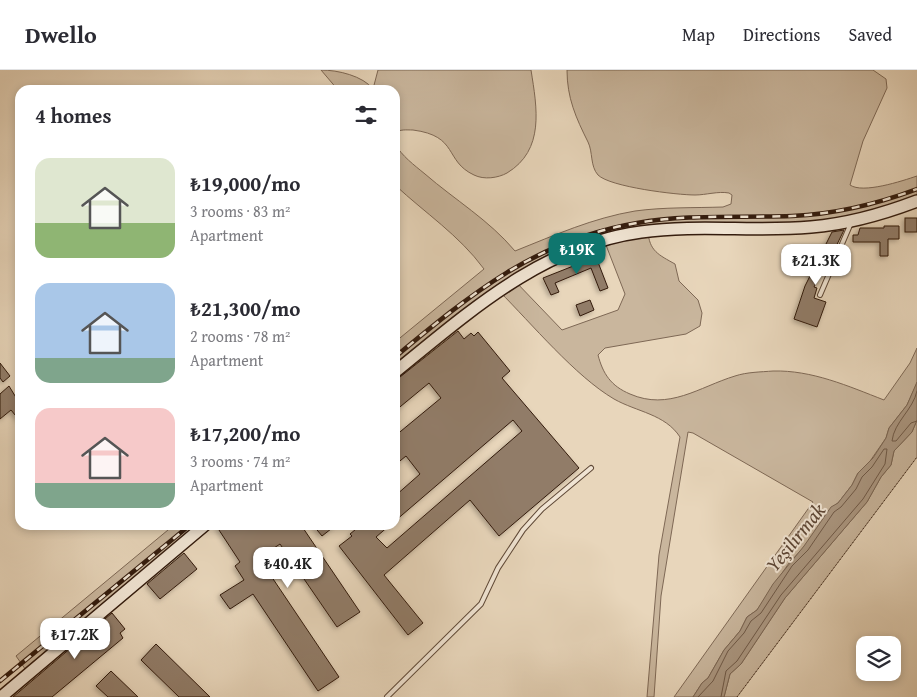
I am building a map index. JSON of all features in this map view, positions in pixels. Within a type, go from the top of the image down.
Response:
[{"type":"street","points":[[400,368],[472,310],[514,280],[556,257],[585,246],[616,237],[662,230],[812,227],[853,220],[917,201]]},
{"type":"street","points":[[0,697],[199,530]]},
{"type":"lane","points":[[820,295],[853,220]]},
{"type":"lane","points":[[387,697],[481,604],[498,568],[523,530],[542,509],[591,468]]},
{"type":"path","points":[[737,697],[917,457]]},
{"type":"shaded area","points":[[321,70],[335,71],[357,77],[370,85],[334,85]]},
{"type":"shaded area","points":[[378,70],[531,70],[536,113],[536,127],[533,140],[528,153],[519,164],[507,173],[491,178],[478,177],[458,163],[445,143],[438,138],[428,133],[401,130],[400,85],[374,85]]},
{"type":"shaded area","points":[[567,70],[873,70],[886,79],[887,88],[863,141],[850,185],[864,188],[873,187],[917,176],[917,201],[853,220],[648,231],[653,248],[660,255],[675,264],[679,281],[698,300],[702,313],[700,326],[686,334],[605,348],[598,355],[602,368],[609,379],[623,391],[644,399],[671,399],[740,375],[754,372],[787,371],[816,376],[843,384],[884,400],[910,363],[917,348],[917,383],[907,405],[889,428],[886,438],[868,464],[858,473],[852,485],[838,503],[831,508],[804,547],[789,563],[757,610],[747,617],[740,631],[724,650],[708,678],[702,683],[693,697],[674,697],[813,502],[693,433],[688,432],[661,596],[654,697],[647,697],[659,555],[680,437],[674,429],[659,418],[614,399],[599,389],[554,349],[499,291],[400,368],[400,338],[484,269],[464,245],[400,189],[400,151],[436,184],[483,220],[515,251],[574,228],[619,214],[657,209],[723,207],[731,204],[732,195],[729,193],[674,194],[629,187],[598,175],[595,171],[590,146],[573,107]],"holes":[[[604,240],[625,294],[618,310],[562,330],[514,280]]]},
{"type":"shaded area","points":[[917,420],[917,457],[737,697],[724,697],[730,674],[741,664],[785,598],[867,502],[881,477],[891,465],[894,451],[912,432]]},
{"type":"shaded area","points":[[168,530],[199,530],[28,673],[16,656]]},
{"type":"water","points":[[917,382],[917,420],[912,432],[894,451],[891,465],[881,477],[867,502],[785,598],[741,664],[730,674],[724,697],[693,697],[702,683],[708,678],[724,650],[740,631],[747,617],[757,610],[773,584],[804,546],[831,507],[838,503],[852,485],[858,473],[873,458],[886,438],[889,428],[907,405]]},
{"type":"building","points":[[905,218],[917,218],[917,232],[905,232]]},
{"type":"building","points":[[884,226],[899,226],[899,239],[888,239],[888,256],[880,256],[880,242],[853,242],[853,235],[858,235],[860,228],[884,228]]},
{"type":"building","points":[[844,230],[814,287],[817,288],[814,298],[826,302],[817,327],[794,319],[805,286],[832,232]]},
{"type":"building","points":[[596,257],[608,288],[600,291],[591,268],[555,283],[559,292],[551,295],[543,278]]},
{"type":"building","points":[[590,300],[594,310],[580,316],[576,305]]},
{"type":"building","points":[[458,331],[464,339],[471,333],[474,336],[478,332],[510,371],[502,378],[579,468],[499,536],[470,500],[384,575],[423,623],[408,635],[339,546],[352,536],[350,534],[355,530],[384,530],[376,537],[387,548],[522,431],[513,420],[400,517],[400,492],[420,474],[406,456],[400,461],[400,432],[441,398],[429,383],[400,407],[400,377]]},
{"type":"building","points":[[0,363],[10,376],[3,382],[0,378]]},
{"type":"building","points":[[9,386],[15,396],[15,415],[11,410],[0,419],[0,394]]},
{"type":"building","points":[[219,530],[304,530],[360,612],[337,627],[280,544],[259,558],[339,677],[318,691],[253,594],[230,609],[220,595],[244,580],[235,566],[240,562]]},
{"type":"building","points":[[317,530],[330,530],[322,536]]},
{"type":"building","points":[[184,553],[197,569],[160,599],[147,584]]},
{"type":"building","points":[[112,613],[125,629],[120,633],[123,638],[52,697],[13,697]]},
{"type":"building","points":[[156,644],[210,697],[179,697],[141,660]]},
{"type":"building","points":[[111,671],[138,697],[108,697],[96,686]]},
{"type":"railway","points":[[400,353],[478,291],[507,273],[536,256],[567,242],[601,231],[637,223],[675,218],[792,216],[824,213],[871,204],[917,189]]},
{"type":"railway","points":[[0,681],[184,530]]},
{"type":"water label","name":"Yeşilırmak","points":[[795,537]]}]
